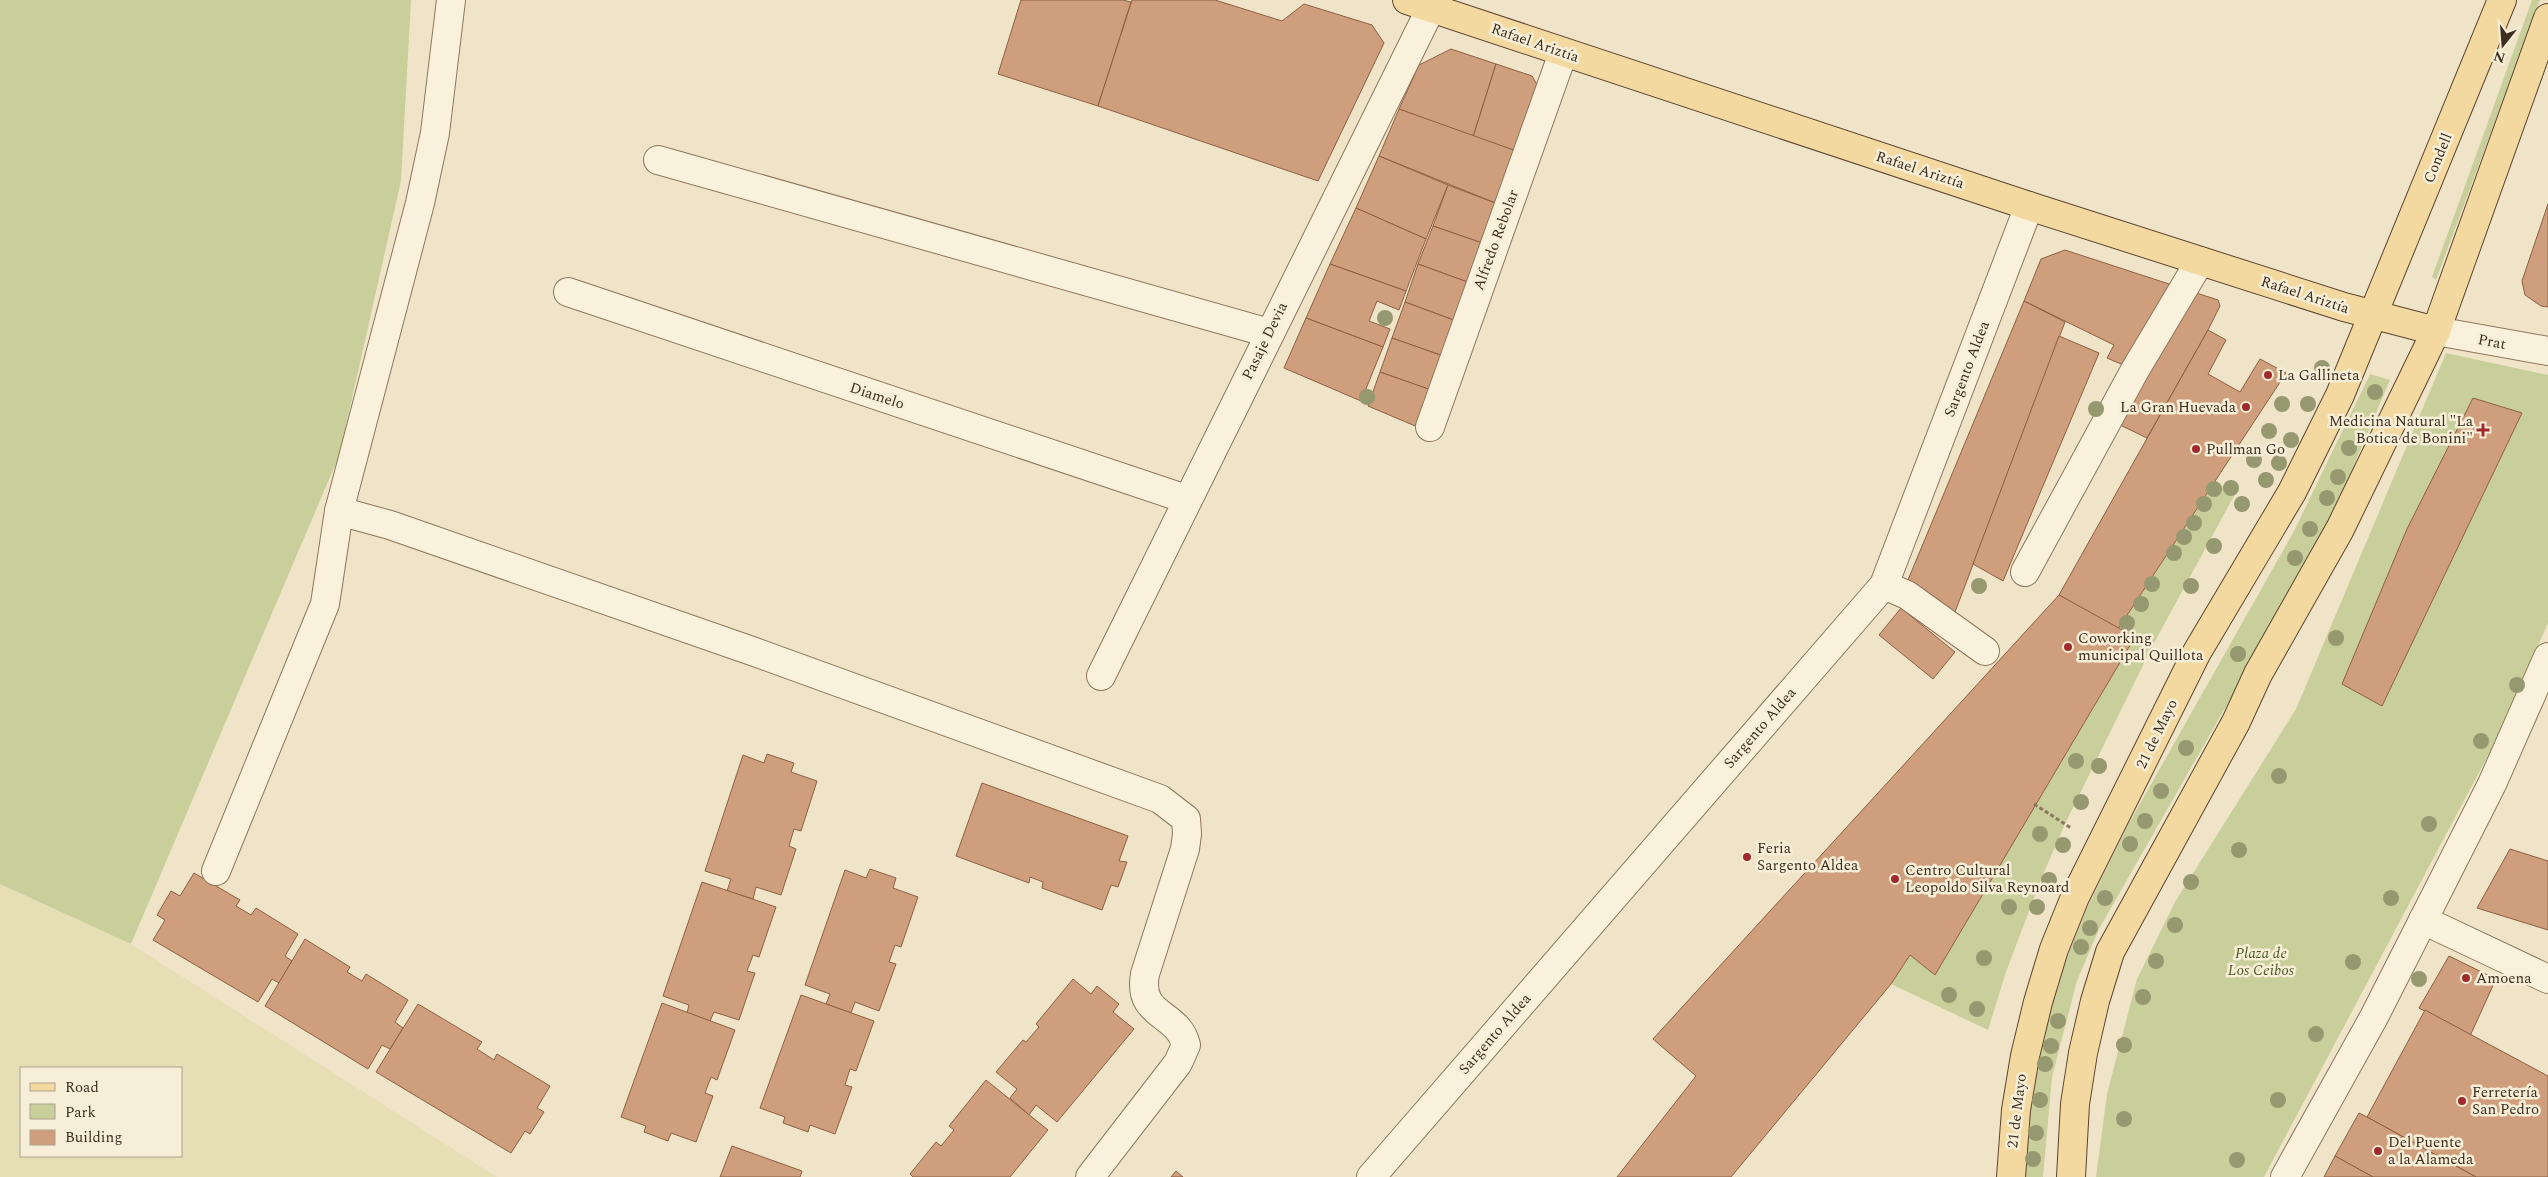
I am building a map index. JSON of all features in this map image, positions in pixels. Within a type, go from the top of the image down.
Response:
[{"type":"main road","name":"Condell","points":[[2373,316],[2502,0]]},
{"type":"main road","name":"Rafael Ariztía","points":[[1419,4],[1563,53],[2200,261],[2373,316],[2436,331]]},
{"type":"main road","points":[[2071,1177],[2075,1104],[2083,1053],[2095,1001],[2110,952],[2236,722],[2258,674],[2340,528],[2436,331],[2548,18]]},
{"type":"main road","name":"21 de Mayo","points":[[2011,1177],[2016,1110],[2024,1056],[2054,949],[2075,897],[2197,652],[2292,492],[2340,395],[2373,316]]},
{"type":"street","points":[[216,871],[325,604],[340,511],[420,203],[436,133],[451,0]]},
{"type":"street","name":"Pasaje Devia","points":[[1100,676],[1269,333],[1419,4]]},
{"type":"street","name":"Alfredo Rebolar","points":[[1430,427],[1563,53]]},
{"type":"street","points":[[658,160],[1269,333]]},
{"type":"street","name":"Sargento Aldea","points":[[1371,1177],[1884,585],[2029,206]]},
{"type":"street","points":[[2025,572],[2135,370],[2200,261]]},
{"type":"street","name":"Diamelo","points":[[568,292],[1186,499]]},
{"type":"street","name":"Prat","points":[[2436,331],[2548,351]]},
{"type":"street","points":[[340,511],[390,525],[752,651],[1160,799],[1174,808],[1186,820],[1185,849],[1145,974],[1143,990],[1145,999],[1152,1007],[1178,1028],[1186,1045],[1178,1063],[1090,1177]]},
{"type":"street","points":[[1884,585],[1907,595],[1985,651]]},
{"type":"street","points":[[2285,1177],[2374,1016],[2492,784],[2548,657]]},
{"type":"street","points":[[2423,920],[2548,979]]},
{"type":"path","points":[[2034,804],[2100,847]]},
{"type":"shaded area","points":[[0,884],[131,944],[497,1177],[0,1177]]},
{"type":"green space","points":[[0,0],[411,0],[401,181],[339,456],[131,944],[0,884]]},
{"type":"green space","points":[[2532,0],[2540,0],[2436,280],[2432,277]]},
{"type":"green space","name":"Plaza de Los Ceibos","points":[[2446,353],[2548,375],[2548,623],[2500,733],[2264,1177],[2096,1177],[2107,1094],[2137,979],[2175,902],[2296,709]]},
{"type":"green space","points":[[2370,374],[2390,380],[2325,533],[2099,929],[2077,981],[2052,1077],[2043,1177],[2022,1177],[2025,1120],[2050,998],[2086,910],[2128,825],[2294,531]]},
{"type":"green space","points":[[2215,482],[2235,494],[2154,643],[2065,824],[2042,877],[2006,972],[1988,1030],[1891,984],[1910,955],[1935,975],[2135,637],[2118,629]]},
{"type":"building","points":[[1021,0],[1123,0],[1131,2],[1098,106],[998,74]]},
{"type":"building","points":[[1132,0],[1215,0],[1282,21],[1304,4],[1372,25],[1384,43],[1318,181],[1098,106]]},
{"type":"building","points":[[1451,49],[1496,64],[1473,137],[1399,109],[1419,65]]},
{"type":"building","points":[[1496,64],[1532,76],[1542,93],[1522,153],[1473,137]]},
{"type":"building","points":[[1399,109],[1522,153],[1503,206],[1379,156]]},
{"type":"building","points":[[1379,156],[1448,185],[1426,239],[1356,208]]},
{"type":"building","points":[[1448,185],[1503,206],[1488,245],[1433,226]]},
{"type":"building","points":[[2548,204],[2548,307],[2541,306],[2525,295],[2522,281]]},
{"type":"building","points":[[1356,208],[1426,239],[1406,291],[1330,264]]},
{"type":"building","points":[[1433,226],[1488,245],[1473,284],[1418,264]]},
{"type":"building","points":[[2065,250],[2218,300],[2220,306],[2208,330],[2147,438],[2118,424],[2135,370],[2107,358],[2114,345],[2024,301],[2041,259]]},
{"type":"building","points":[[1330,264],[1406,291],[1399,310],[1377,301],[1369,321],[1390,329],[1383,347],[1306,318]]},
{"type":"building","points":[[1418,264],[1473,284],[1459,322],[1405,302]]},
{"type":"building","points":[[2024,301],[2065,322],[1955,612],[1908,580]]},
{"type":"building","points":[[1405,302],[1459,322],[1446,357],[1392,338]]},
{"type":"building","points":[[1306,318],[1383,347],[1361,401],[1284,368]]},
{"type":"building","points":[[2208,330],[2226,340],[2208,374],[2240,392],[2260,359],[2286,373],[2118,629],[2059,595]]},
{"type":"building","points":[[2059,336],[2099,353],[2003,581],[1973,564]]},
{"type":"building","points":[[1392,338],[1446,357],[1434,391],[1380,372]]},
{"type":"building","points":[[1380,372],[1434,391],[1420,428],[1368,406]]},
{"type":"building","points":[[2473,398],[2522,413],[2382,706],[2342,684],[2407,529]]},
{"type":"building","name":"Centro Cultural Leopoldo Silva Reynoard","points":[[2059,595],[2135,637],[1935,975],[1910,955],[1891,984],[1731,1177],[1617,1177],[1696,1076],[1653,1039]]},
{"type":"building","points":[[1901,608],[1955,652],[1933,679],[1879,635]]},
{"type":"building","points":[[767,754],[794,763],[791,772],[817,781],[801,831],[794,829],[789,846],[796,849],[781,895],[756,887],[753,899],[727,891],[731,879],[705,871],[743,755],[764,763]]},
{"type":"building","points":[[982,783],[1128,836],[1119,861],[1127,862],[1118,887],[1111,885],[1102,910],[1042,888],[1043,882],[1030,877],[1029,883],[956,856]]},
{"type":"building","points":[[2510,849],[2548,861],[2548,930],[2477,908]]},
{"type":"building","points":[[870,869],[896,878],[893,888],[918,897],[901,947],[895,945],[889,962],[896,964],[879,1011],[855,1002],[851,1013],[826,1004],[830,994],[805,985],[845,870],[866,878]]},
{"type":"building","points":[[194,873],[240,900],[236,906],[251,915],[256,908],[298,934],[285,956],[292,961],[279,983],[272,979],[258,1002],[153,940],[165,920],[157,915],[171,891],[180,896]]},
{"type":"building","points":[[702,882],[776,907],[759,957],[753,955],[747,971],[755,973],[739,1020],[714,1012],[710,1021],[687,1013],[689,1005],[663,996]]},
{"type":"building","points":[[305,939],[350,967],[347,972],[362,981],[366,974],[408,1000],[395,1022],[403,1028],[390,1049],[382,1045],[368,1069],[265,1006]]},
{"type":"building","points":[[2449,956],[2496,979],[2470,1036],[2419,1008]]},
{"type":"building","points":[[1073,979],[1091,994],[1097,986],[1119,1004],[1113,1012],[1134,1029],[1057,1122],[1036,1105],[1029,1115],[1010,1098],[1017,1089],[996,1072],[1023,1040],[1026,1042],[1039,1027],[1036,1024]]},
{"type":"building","points":[[801,995],[874,1021],[856,1071],[850,1069],[845,1085],[852,1087],[835,1134],[810,1125],[808,1132],[783,1123],[785,1117],[760,1108]]},
{"type":"building","points":[[662,1003],[735,1030],[717,1080],[711,1077],[705,1093],[713,1096],[696,1142],[671,1133],[668,1141],[644,1132],[646,1126],[621,1117]]},
{"type":"building","points":[[418,1004],[482,1042],[477,1049],[494,1060],[497,1054],[550,1086],[537,1108],[544,1112],[530,1134],[525,1131],[511,1153],[376,1072]]},
{"type":"building","name":"Ferretería San Pedro","points":[[2425,1010],[2548,1076],[2548,1177],[2476,1177],[2367,1117]]},
{"type":"building","points":[[986,1080],[1048,1130],[1010,1177],[913,1177],[910,1174],[936,1142],[941,1146],[954,1130],[949,1126]]},
{"type":"building","points":[[2359,1113],[2476,1177],[2373,1177],[2335,1156]]},
{"type":"building","points":[[732,1146],[802,1171],[800,1177],[720,1177]]},
{"type":"building","points":[[2335,1156],[2373,1177],[2324,1177]]},
{"type":"building","points":[[1176,1171],[1183,1177],[1171,1177]]},
{"type":"place","name":"La Gallineta","points":[[2268,375]]},
{"type":"place","name":"La Gran Huevada","points":[[2246,407]]},
{"type":"place","name":"Medicina Natural \"La Botica de Bonini\"","points":[[2483,430]]},
{"type":"place","name":"Pullman Go","points":[[2196,449]]},
{"type":"place","name":"Coworking municipal Quillota","points":[[2068,647]]},
{"type":"place","name":"Feria Sargento Aldea","points":[[1747,857]]},
{"type":"place","name":"Centro Cultural Leopoldo Silva Reynoard","points":[[1895,879]]},
{"type":"place","name":"Amoena","points":[[2466,978]]},
{"type":"place","name":"Ferretería San Pedro","points":[[2462,1101]]},
{"type":"place","name":"Del Puente a la Alameda","points":[[2378,1151]]}]
